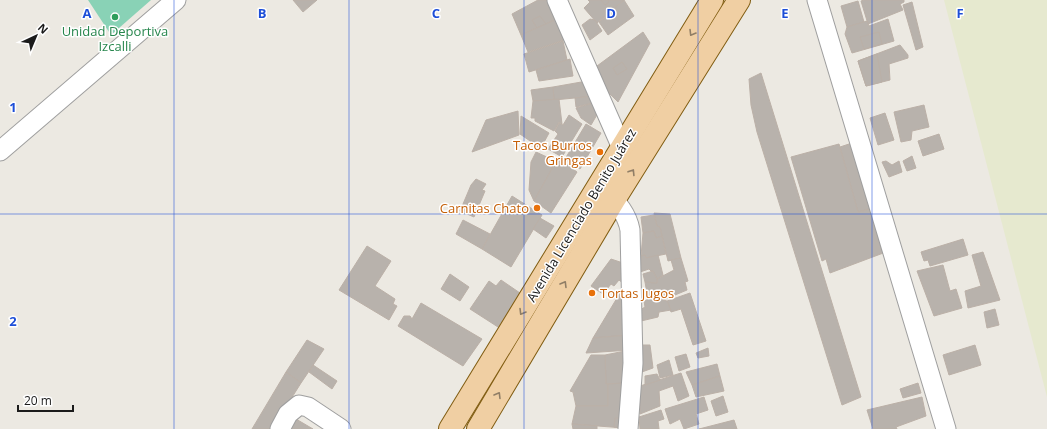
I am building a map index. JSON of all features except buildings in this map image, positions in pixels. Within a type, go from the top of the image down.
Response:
[{"type":"main road","name":"Avenida Licenciado Benito Juárez","points":[[450,429],[712,0]]},
{"type":"main road","name":"Avenida Licenciado Benito Juárez","points":[[478,429],[614,200],[739,0]]},
{"type":"street","points":[[0,151],[176,0]]},
{"type":"street","points":[[557,0],[622,148]]},
{"type":"street","points":[[817,0],[946,429]]},
{"type":"street","points":[[600,184],[614,200],[628,220],[630,230],[633,363],[628,429]]},
{"type":"street","points":[[280,429],[288,414],[299,405],[308,407],[341,429]]},
{"type":"green space","name":"Unidad Deportiva Izcalli","points":[[88,0],[151,0],[111,35]]},
{"type":"green space","points":[[944,0],[1047,0],[1047,397]]},
{"type":"place","name":"Unidad Deportiva Izcalli","points":[[115,17]]},
{"type":"place","name":"Tacos Burros Gringas","points":[[600,152]]},
{"type":"place","name":"Carnitas Chato","points":[[537,208]]},
{"type":"place","name":"Tortas Jugos","points":[[592,293]]}]
